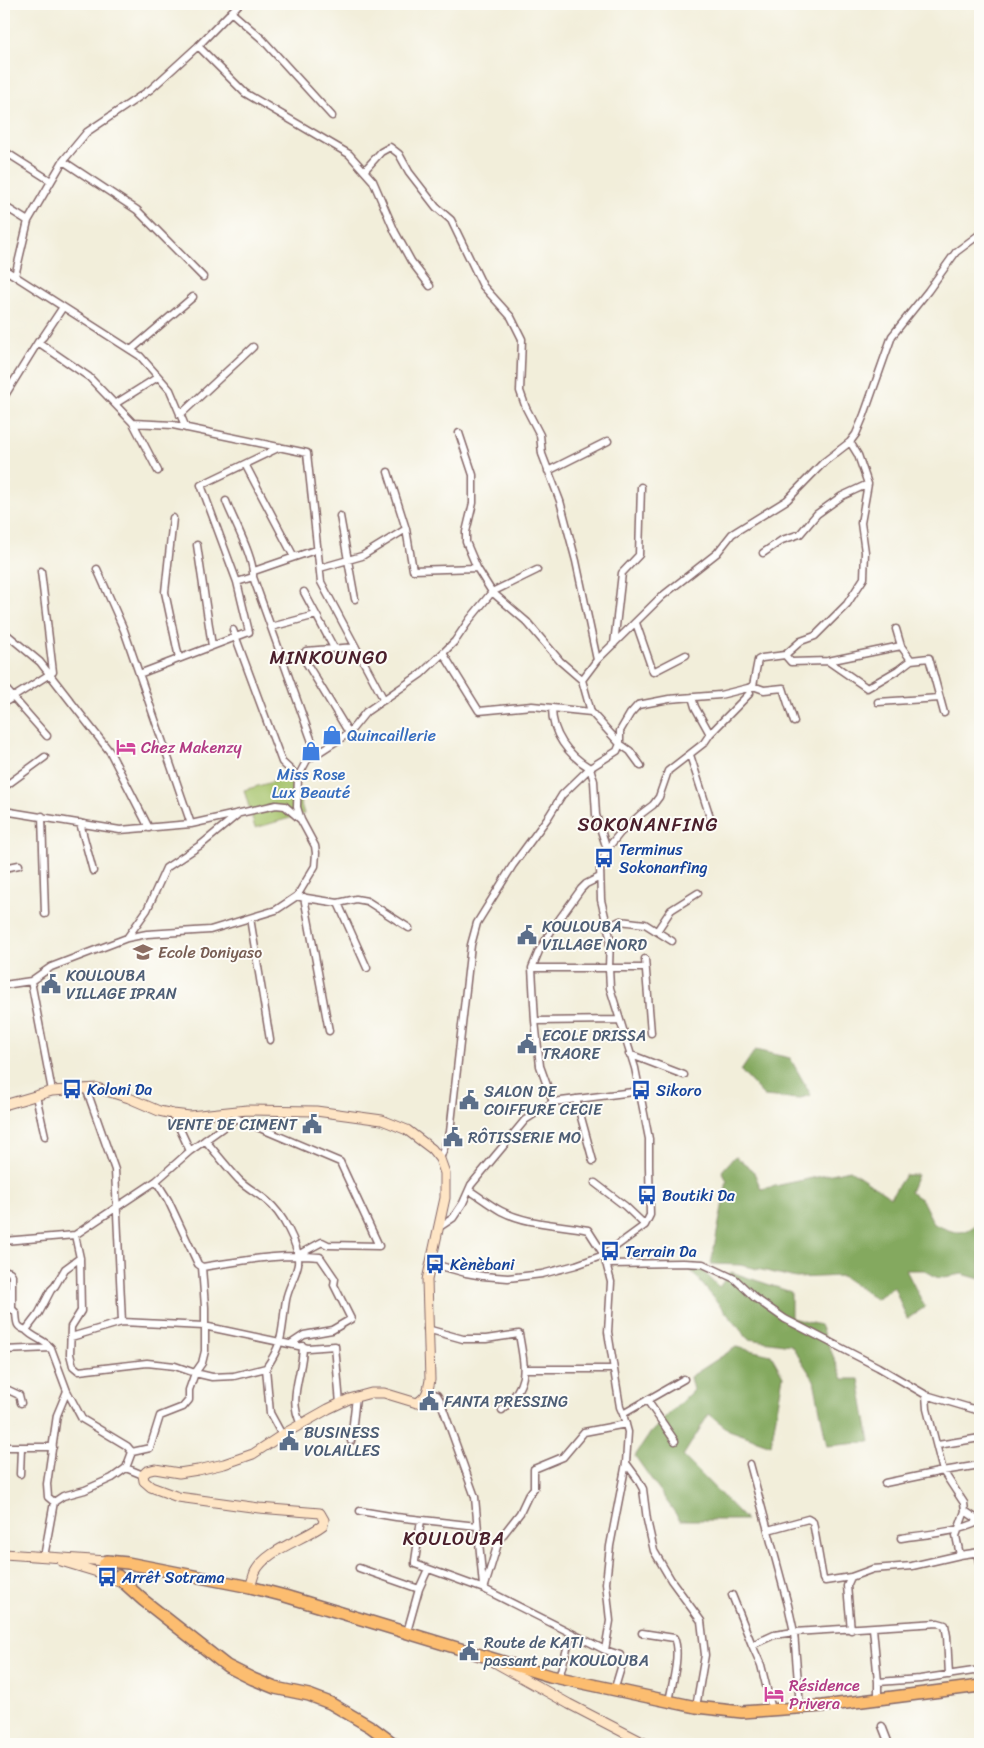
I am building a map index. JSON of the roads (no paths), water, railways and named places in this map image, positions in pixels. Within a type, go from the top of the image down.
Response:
[{"type":"highway","points":[[123,1582],[104,1574],[103,1565],[107,1561],[128,1563],[250,1587],[555,1677],[696,1708],[742,1712],[772,1710],[980,1686]]},
{"type":"highway","points":[[128,1563],[119,1567],[118,1576],[123,1582],[227,1666],[275,1688],[310,1695],[330,1703],[371,1727],[394,1744]]},
{"type":"street","points":[[15,276],[28,221],[63,161],[87,132],[150,89],[198,46],[239,4]]},
{"type":"street","points":[[231,12],[262,38],[332,116]]},
{"type":"street","points":[[198,46],[245,93],[349,154],[373,181],[395,232],[411,261],[430,286]]},
{"type":"street","points":[[364,171],[381,152],[390,147],[399,154],[409,172],[436,206],[451,220],[483,286],[511,317],[522,339],[520,391],[526,408],[540,435],[542,454],[560,501],[576,561],[597,660]]},
{"type":"street","points":[[4,151],[51,181]]},
{"type":"street","points":[[63,161],[137,210],[203,277]]},
{"type":"street","points":[[4,206],[28,221]]},
{"type":"street","points":[[582,680],[597,660],[661,597],[717,553],[732,534],[787,500],[824,462],[850,442],[856,434],[864,415],[892,336],[956,252],[980,234]]},
{"type":"street","points":[[4,269],[140,356],[170,390],[186,428]]},
{"type":"street","points":[[131,350],[193,297]]},
{"type":"street","points":[[4,397],[38,342],[43,338],[63,307]]},
{"type":"street","points":[[38,342],[89,377],[133,423],[158,471]]},
{"type":"street","points":[[180,415],[253,347]]},
{"type":"street","points":[[115,404],[158,377]]},
{"type":"street","points":[[133,423],[173,425],[307,452],[321,582],[384,700]]},
{"type":"street","points":[[459,433],[473,475],[473,503],[466,532],[466,542],[477,568],[492,592],[527,622],[560,661],[582,680],[591,712],[641,766]]},
{"type":"street","points":[[548,471],[608,441]]},
{"type":"street","points":[[430,1262],[466,1273],[508,1278],[542,1274],[604,1255],[645,1225],[650,1215],[648,1166],[650,1139],[641,1091],[610,988],[610,937],[600,900],[600,867],[607,849],[620,833],[653,805],[659,797],[668,771],[704,743],[710,734],[750,693],[758,660],[785,654],[801,641],[815,636],[847,604],[864,578],[861,523],[868,484],[858,455],[850,442]]},
{"type":"street","points":[[139,674],[212,646],[235,633],[248,632],[237,582],[201,485],[280,447]]},
{"type":"street","points":[[245,464],[294,557]]},
{"type":"street","points":[[388,472],[406,529],[413,570],[477,568]]},
{"type":"street","points":[[763,553],[782,540],[800,534],[816,514],[842,496],[868,484]]},
{"type":"street","points":[[614,644],[622,573],[639,556],[640,487]]},
{"type":"street","points":[[226,502],[254,574],[316,753]]},
{"type":"street","points":[[340,516],[355,599]]},
{"type":"street","points":[[174,518],[165,592],[180,658]]},
{"type":"street","points":[[320,568],[362,556],[406,529]]},
{"type":"street","points":[[197,545],[212,646]]},
{"type":"street","points":[[237,582],[294,557],[318,549]]},
{"type":"street","points":[[97,569],[124,630],[191,824]]},
{"type":"street","points":[[4,985],[31,981],[51,967],[127,938],[147,934],[210,930],[276,910],[300,897],[315,866],[316,853],[315,846],[297,807],[298,777],[307,760],[349,733],[366,712],[421,674],[456,641],[470,619],[492,592],[537,570]]},
{"type":"street","points":[[4,703],[54,672],[41,571]]},
{"type":"street","points":[[304,592],[334,648]]},
{"type":"street","points":[[271,627],[316,615]]},
{"type":"street","points":[[636,623],[653,672],[686,655]]},
{"type":"street","points":[[896,629],[902,646],[911,660]]},
{"type":"street","points":[[4,632],[40,662],[110,752],[149,828]]},
{"type":"street","points":[[235,633],[282,762],[298,777]]},
{"type":"street","points":[[785,654],[791,662],[828,661],[902,646]]},
{"type":"street","points":[[349,733],[304,652],[355,647]]},
{"type":"street","points":[[443,654],[479,710],[532,706],[591,712]]},
{"type":"street","points":[[828,661],[867,688],[911,660],[929,658],[944,713]]},
{"type":"street","points":[[4,687],[47,736]]},
{"type":"street","points":[[440,1159],[450,1132],[471,945],[477,923],[513,865],[562,795],[590,768],[617,751],[620,744],[620,731],[638,705],[669,699],[720,695],[751,687],[764,690],[782,688],[794,722]]},
{"type":"street","points":[[692,697],[695,707],[710,734]]},
{"type":"street","points":[[878,702],[940,698]]},
{"type":"street","points":[[552,708],[553,723],[562,742],[581,762],[590,768],[594,780],[596,816],[607,849]]},
{"type":"street","points":[[690,755],[711,820]]},
{"type":"street","points":[[4,787],[45,757]]},
{"type":"street","points":[[5,809],[120,830],[191,824],[239,814],[263,806],[276,805],[285,806],[302,820]]},
{"type":"street","points":[[127,938],[147,910],[166,868],[202,844],[239,814]]},
{"type":"street","points":[[42,816],[46,914]]},
{"type":"street","points":[[80,823],[93,871]]},
{"type":"street","points":[[4,868],[20,865]]},
{"type":"street","points":[[553,1102],[540,1066],[532,968],[539,951],[553,928],[581,889],[586,884],[600,877]]},
{"type":"street","points":[[657,931],[671,910],[698,894]]},
{"type":"street","points":[[300,897],[338,903],[356,899],[368,901],[409,928]]},
{"type":"street","points":[[300,897],[329,1031]]},
{"type":"street","points":[[338,903],[367,968]]},
{"type":"street","points":[[250,918],[270,1040]]},
{"type":"street","points":[[608,927],[620,921],[645,924],[672,941]]},
{"type":"street","points":[[645,959],[651,1033]]},
{"type":"street","points":[[532,968],[645,968]]},
{"type":"street","points":[[31,981],[52,1091]]},
{"type":"street","points":[[535,1021],[620,1020]]},
{"type":"street","points":[[630,1054],[684,1075]]},
{"type":"street","points":[[86,1088],[116,1170],[122,1322]]},
{"type":"street","points":[[4,1106],[52,1091],[97,1088],[159,1111],[190,1116],[247,1110],[316,1111],[382,1120],[407,1130],[432,1148],[440,1159],[445,1173],[445,1198],[426,1280],[430,1380],[428,1392],[424,1398],[417,1403],[384,1393],[371,1393],[340,1404],[302,1424],[253,1454],[224,1464],[179,1473],[155,1469],[147,1471],[143,1475]]},
{"type":"street","points":[[438,1228],[453,1218],[463,1203],[471,1185],[525,1120],[553,1102],[641,1091]]},
{"type":"street","points":[[36,1096],[46,1136]]},
{"type":"street","points":[[576,1099],[593,1161]]},
{"type":"street","points":[[173,1114],[190,1151]]},
{"type":"street","points":[[4,1241],[75,1235],[156,1181],[190,1151],[236,1118],[340,1162],[379,1246],[328,1245],[322,1242],[298,1255]]},
{"type":"street","points":[[205,1140],[241,1182],[268,1202],[289,1230],[298,1255],[298,1264],[291,1288],[286,1297],[280,1342],[266,1368],[270,1413],[282,1436]]},
{"type":"street","points":[[132,1452],[150,1448],[160,1416],[183,1407],[189,1400],[189,1390],[195,1373],[202,1363],[205,1351],[205,1307],[202,1267],[198,1264],[168,1200],[156,1181]]},
{"type":"street","points":[[595,1183],[625,1206],[645,1225]]},
{"type":"street","points":[[469,1190],[502,1212],[546,1224],[567,1225],[588,1230],[604,1255],[611,1282],[608,1332],[620,1407],[628,1432],[626,1463],[610,1546],[606,1583],[610,1622],[605,1650]]},
{"type":"street","points":[[75,1235],[80,1258],[81,1311],[71,1327],[70,1354],[73,1366],[79,1371],[147,1363],[175,1366],[212,1377],[234,1376],[266,1368]]},
{"type":"street","points":[[202,1267],[280,1256],[320,1257],[335,1279],[334,1285],[351,1319],[332,1330],[304,1335],[292,1344]]},
{"type":"street","points":[[26,1330],[39,1313],[65,1269],[80,1258]]},
{"type":"street","points":[[606,1264],[703,1264],[735,1280],[755,1298],[785,1319],[926,1394],[980,1412]]},
{"type":"street","points":[[4,1270],[12,1275],[12,1309]]},
{"type":"street","points":[[4,1308],[12,1309],[16,1313],[18,1327],[49,1344],[67,1391],[82,1419],[127,1446],[132,1452]]},
{"type":"street","points":[[71,1337],[122,1322],[204,1326],[308,1348],[335,1346],[340,1404]]},
{"type":"street","points":[[427,1329],[463,1339],[486,1339],[519,1334],[525,1369],[521,1388],[502,1410]]},
{"type":"street","points":[[302,1424],[296,1414],[294,1399],[303,1360],[303,1346]]},
{"type":"street","points":[[4,1350],[51,1348]]},
{"type":"street","points":[[525,1369],[613,1368]]},
{"type":"street","points":[[623,1414],[684,1379]]},
{"type":"street","points":[[4,1388],[19,1395],[21,1404]]},
{"type":"street","points":[[54,1502],[48,1497],[47,1484],[57,1415],[67,1391]]},
{"type":"street","points":[[428,1392],[437,1395],[440,1400],[475,1497],[484,1589]]},
{"type":"street","points":[[926,1394],[927,1409],[938,1445],[943,1471],[964,1503],[965,1511],[956,1536],[960,1555]]},
{"type":"street","points":[[352,1440],[356,1398]]},
{"type":"street","points":[[647,1400],[675,1441]]},
{"type":"street","points":[[484,1589],[499,1540],[520,1513],[534,1488],[534,1469],[563,1457],[584,1432],[626,1424]]},
{"type":"street","points":[[938,1445],[980,1438]]},
{"type":"street","points":[[4,1447],[53,1447]]},
{"type":"street","points":[[20,1474],[21,1448]]},
{"type":"street","points":[[54,1502],[63,1496],[85,1490],[112,1478],[126,1468],[132,1452]]},
{"type":"street","points":[[626,1463],[644,1489],[654,1551],[671,1580],[701,1622],[705,1655],[696,1708]]},
{"type":"street","points":[[750,1464],[794,1632],[800,1707]]},
{"type":"street","points":[[886,1483],[980,1465]]},
{"type":"street","points":[[126,1468],[143,1475]]},
{"type":"street","points":[[143,1475],[144,1481],[151,1487],[178,1497],[259,1508],[320,1513],[324,1520],[323,1525],[278,1550],[255,1571],[250,1587]]},
{"type":"street","points":[[48,1557],[54,1502]]},
{"type":"street","points":[[360,1511],[477,1526]]},
{"type":"street","points":[[901,1538],[958,1529],[980,1521],[965,1511]]},
{"type":"street","points":[[768,1530],[808,1519],[811,1520],[823,1579],[825,1581],[851,1577],[873,1569],[912,1566],[978,1552],[980,1566]]},
{"type":"street","points":[[421,1520],[414,1561],[418,1566],[484,1589],[571,1634],[623,1658],[614,1691]]},
{"type":"street","points":[[4,1554],[107,1561]]},
{"type":"street","points":[[48,1557],[104,1574]]},
{"type":"street","points":[[359,1568],[419,1589]]},
{"type":"street","points":[[407,1632],[419,1589],[428,1569]]},
{"type":"street","points":[[851,1577],[847,1586],[851,1630]]},
{"type":"street","points":[[732,1595],[761,1665],[772,1710]]},
{"type":"street","points":[[752,1645],[774,1635],[794,1632],[851,1630],[938,1623],[945,1625],[948,1675]]},
{"type":"street","points":[[873,1628],[878,1699]]},
{"type":"street","points":[[642,1633],[674,1638],[676,1641],[676,1656],[669,1701]]},
{"type":"street","points":[[569,1704],[553,1690],[555,1677],[571,1634]]},
{"type":"street","points":[[488,1658],[569,1704],[646,1744]]},
{"type":"street","points":[[878,1682],[980,1670]]},
{"type":"street","points":[[882,1726],[889,1744]]},
{"type":"place","name":"Quincaillerie","points":[[332,735]]},
{"type":"place","name":"Chez Makenzy","points":[[126,747]]},
{"type":"place","name":"Miss Rose Lux Beauté","points":[[311,751]]},
{"type":"place","name":"Terminus Sokonanfing","points":[[604,858]]},
{"type":"place","name":"KOULOUBA VILLAGE NORD","points":[[527,935]]},
{"type":"place","name":"Ecole Doniyaso","points":[[143,952]]},
{"type":"place","name":"KOULOUBA VILLAGE IPRAN","points":[[51,984]]},
{"type":"place","name":"ECOLE DRISSA TRAORE","points":[[527,1044]]},
{"type":"place","name":"Koloni Da","points":[[72,1089]]},
{"type":"place","name":"Sikoro","points":[[641,1090]]},
{"type":"place","name":"SALON DE COIFFURE CECIE","points":[[469,1100]]},
{"type":"place","name":"VENTE DE CIMENT","points":[[312,1124]]},
{"type":"place","name":"RÔTISSERIE MO","points":[[453,1137]]},
{"type":"place","name":"Boutiki Da","points":[[647,1195]]},
{"type":"place","name":"Terrain Da","points":[[610,1251]]},
{"type":"place","name":"Kènèbani","points":[[435,1264]]},
{"type":"place","name":"FANTA PRESSING","points":[[429,1401]]},
{"type":"place","name":"BUSINESS VOLAILLES","points":[[289,1441]]},
{"type":"place","name":"Arrêt Sotrama","points":[[107,1577]]},
{"type":"place","name":"Route de KATI passant par KOULOUBA","points":[[469,1651]]},
{"type":"place","name":"Résidence Privera","points":[[774,1694]]},
{"type":"district","name":"MINKOUNGO","points":[[329,657]]},
{"type":"district","name":"SOKONANFING","points":[[648,824]]},
{"type":"district","name":"KOULOUBA","points":[[454,1538]]}]
